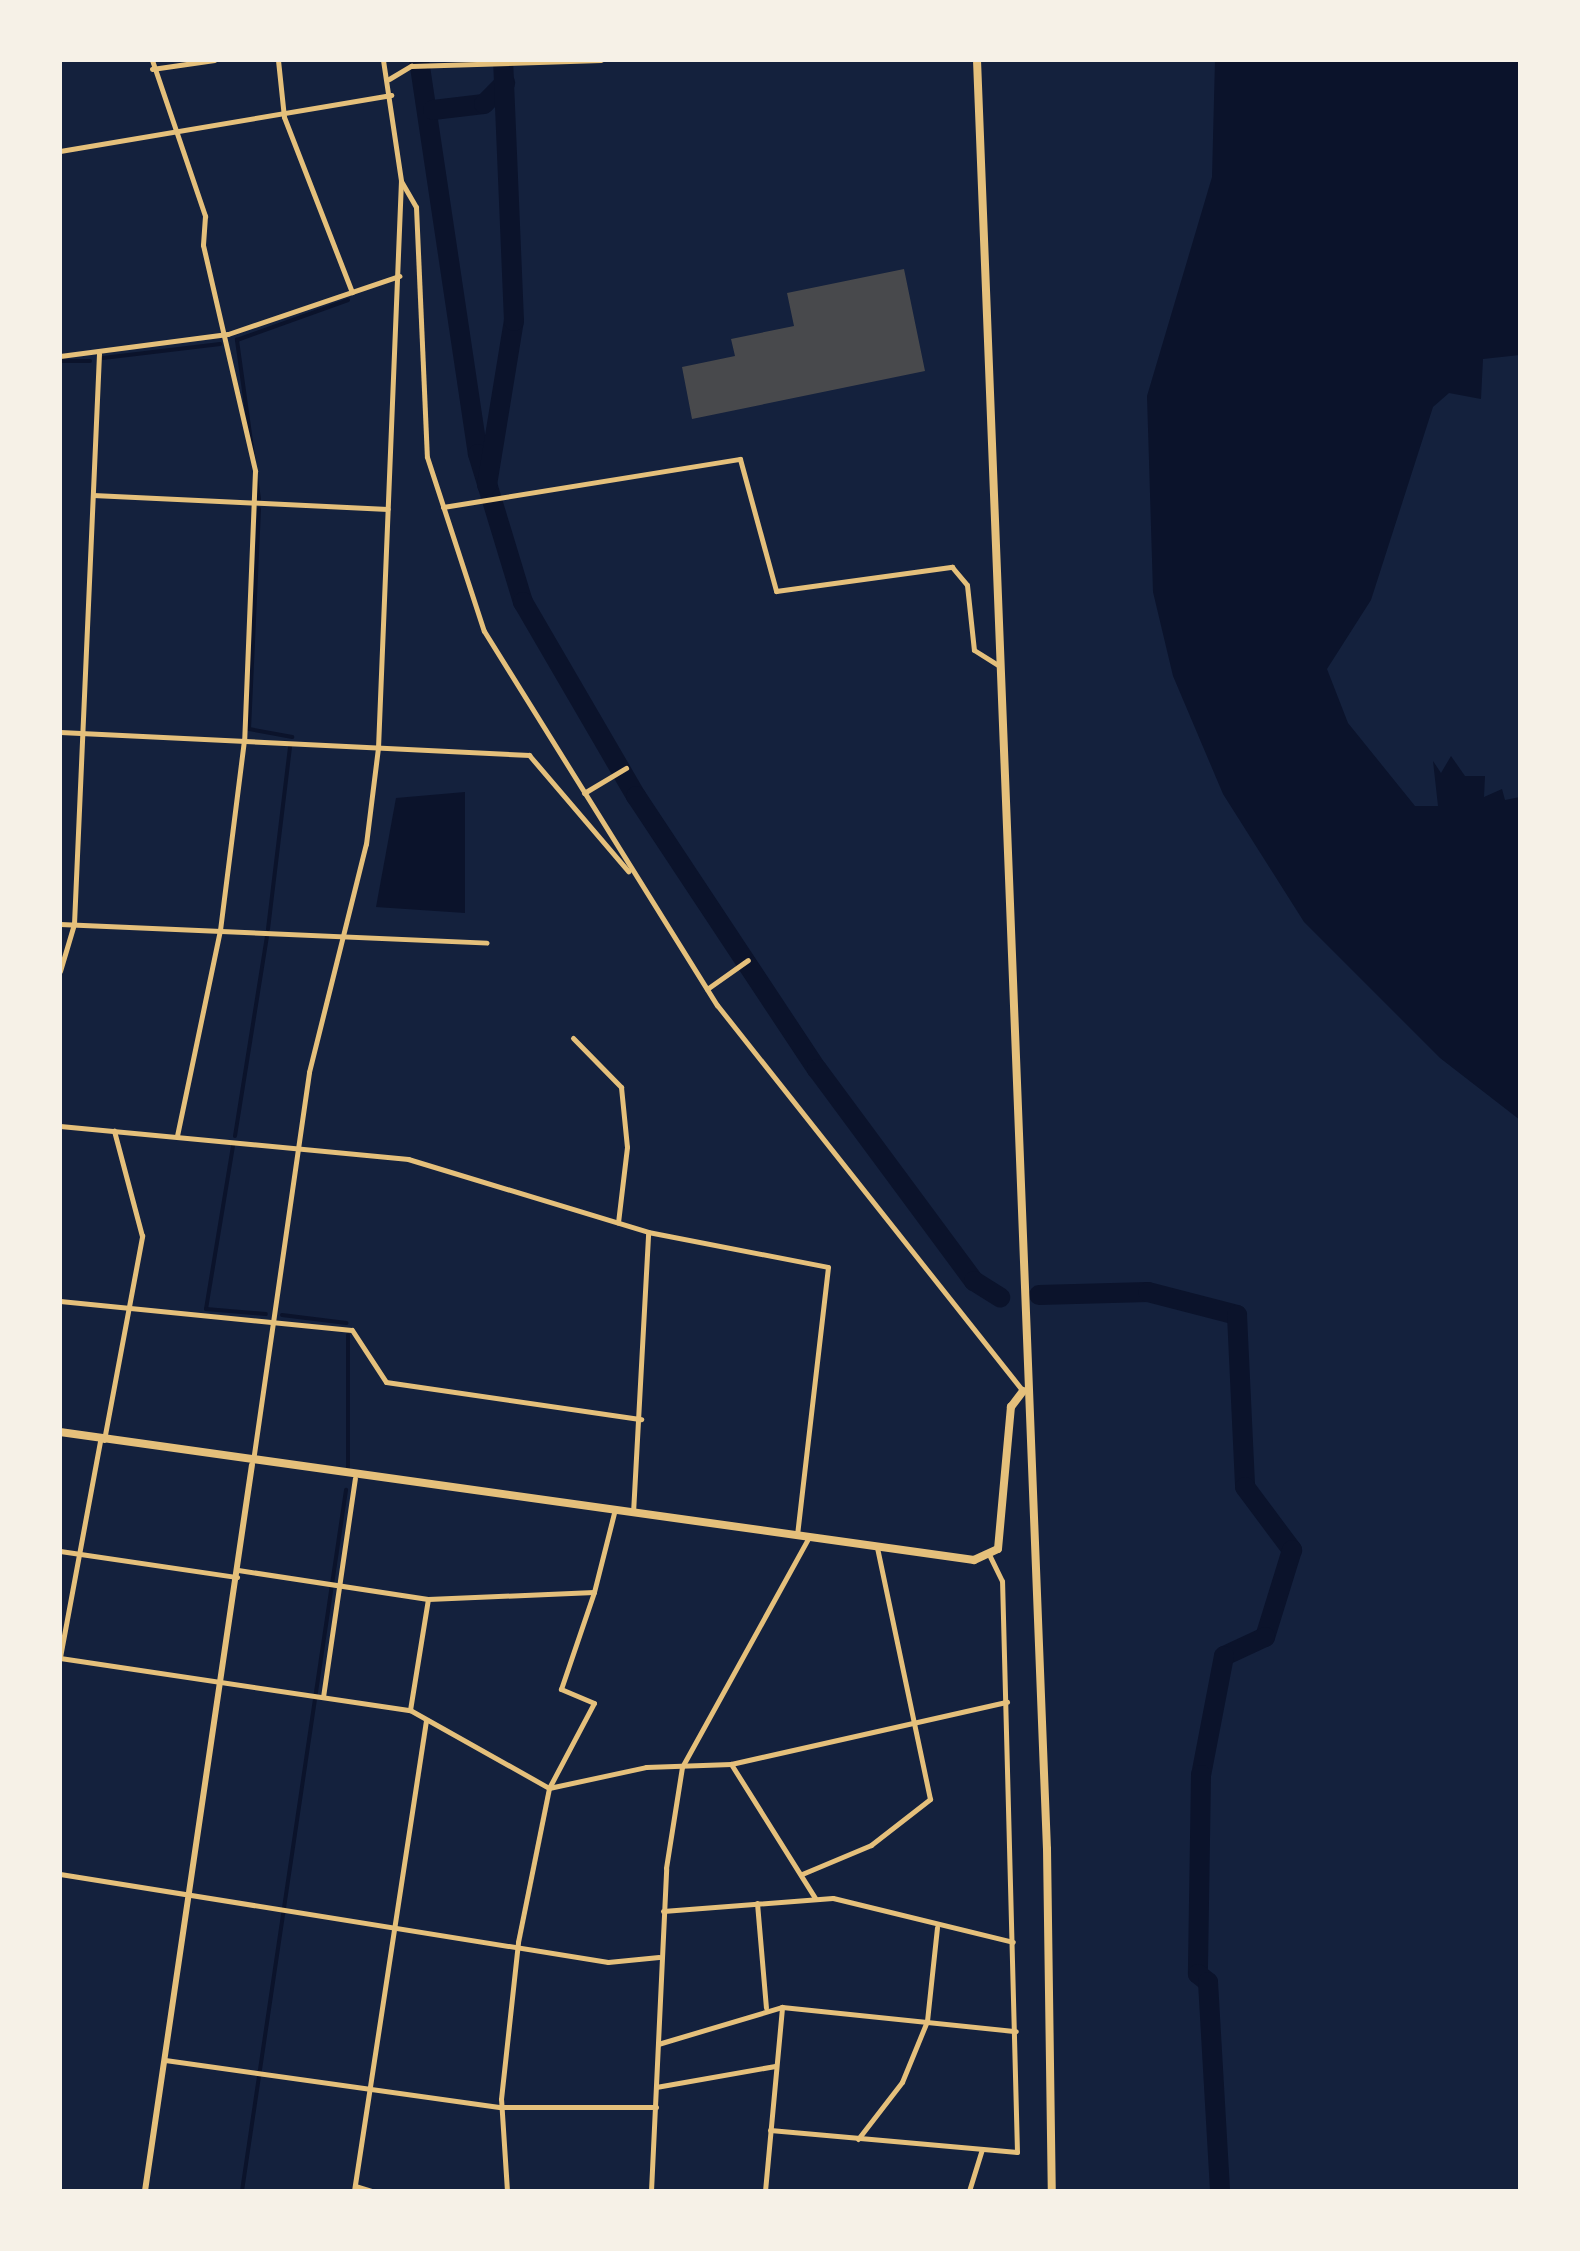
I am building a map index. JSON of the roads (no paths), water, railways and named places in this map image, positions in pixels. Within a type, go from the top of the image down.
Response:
[{"type":"main road","points":[[977,60],[1023,1392],[1047,1849],[1052,2191]]},
{"type":"main road","points":[[60,1432],[252,1464],[614,1514],[878,1548],[990,1556],[1001,1536],[1011,1407],[1023,1392]]},
{"type":"street","points":[[152,60],[205,216],[203,246],[228,334],[254,503],[244,740],[220,930],[177,1136]]},
{"type":"street","points":[[152,69],[214,60]]},
{"type":"street","points":[[278,60],[284,117],[352,292]]},
{"type":"street","points":[[145,2191],[300,1146],[378,748],[401,181],[389,79],[383,60]]},
{"type":"street","points":[[389,79],[411,66],[601,60]]},
{"type":"street","points":[[60,151],[175,136],[391,94]]},
{"type":"street","points":[[401,181],[416,207],[421,420],[443,507],[484,630],[707,989],[1023,1392]]},
{"type":"street","points":[[60,356],[99,354],[228,334],[399,276]]},
{"type":"street","points":[[60,971],[74,924],[76,733],[99,354]]},
{"type":"street","points":[[443,507],[740,459],[776,591],[952,567],[968,585],[974,650],[998,665]]},
{"type":"street","points":[[93,495],[388,509]]},
{"type":"street","points":[[60,732],[529,755],[640,884]]},
{"type":"street","points":[[584,793],[626,768]]},
{"type":"street","points":[[60,924],[488,942]]},
{"type":"street","points":[[707,989],[748,960]]},
{"type":"street","points":[[574,1038],[621,1087],[627,1147],[618,1222]]},
{"type":"street","points":[[60,1126],[300,1146],[408,1160],[648,1232],[828,1267],[796,1537]]},
{"type":"street","points":[[114,1131],[142,1236],[132,1304],[60,1658],[410,1710],[549,1788],[682,1767],[731,1764],[908,1718],[1007,1702]]},
{"type":"street","points":[[633,1516],[648,1232]]},
{"type":"street","points":[[60,1300],[132,1304],[352,1330],[377,1374],[395,1385],[641,1420]]},
{"type":"street","points":[[320,1697],[355,1478]]},
{"type":"street","points":[[507,2191],[501,2107],[518,1942],[549,1788],[594,1703],[561,1689],[594,1592],[614,1514]]},
{"type":"street","points":[[650,2191],[663,1911],[682,1767],[808,1539]]},
{"type":"street","points":[[802,1874],[872,1845],[930,1799],[908,1718],[878,1548]]},
{"type":"street","points":[[60,1551],[428,1599],[594,1592]]},
{"type":"street","points":[[770,2130],[1016,2152],[1014,1942],[1002,1582],[990,1556]]},
{"type":"street","points":[[410,1710],[428,1599]]},
{"type":"street","points":[[371,2191],[354,2189],[391,1925],[426,1720]]},
{"type":"street","points":[[731,1764],[815,1898]]},
{"type":"street","points":[[60,1874],[518,1942],[608,1962],[661,1956]]},
{"type":"street","points":[[663,1911],[815,1898],[882,1906],[936,1928],[1014,1942]]},
{"type":"street","points":[[757,1904],[766,2008]]},
{"type":"street","points":[[858,2139],[902,2082],[927,2021],[936,1928]]},
{"type":"street","points":[[657,2044],[729,2030],[766,2008],[1016,2030]]},
{"type":"street","points":[[765,2191],[782,2008]]},
{"type":"street","points":[[165,2060],[501,2107],[656,2106]]},
{"type":"street","points":[[656,2088],[698,2087],[776,2066]]},
{"type":"street","points":[[969,2191],[982,2150]]},
{"type":"water","points":[[1215,60],[1520,60],[1520,355],[1483,359],[1481,399],[1449,393],[1433,407],[1371,600],[1327,669],[1348,723],[1415,806],[1438,806],[1433,761],[1441,773],[1451,756],[1465,776],[1485,776],[1484,797],[1502,789],[1505,800],[1520,797],[1520,1120],[1440,1058],[1304,922],[1223,794],[1173,676],[1153,592],[1147,396],[1212,177]]},
{"type":"water","points":[[465,792],[465,913],[376,907],[396,798]]},
{"type":"waterway","points":[[419,60],[478,454],[523,602],[636,796],[817,1069],[974,1281],[1000,1297]]},
{"type":"waterway","points":[[487,485],[514,321],[503,60]]},
{"type":"waterway","points":[[433,110],[484,104],[505,83]]},
{"type":"waterway","points":[[259,499],[237,340],[348,300]]},
{"type":"waterway","points":[[103,358],[220,344]]},
{"type":"waterway","points":[[60,361],[90,361]]},
{"type":"waterway","points":[[259,509],[249,729],[292,737]]},
{"type":"waterway","points":[[268,929],[290,747]]},
{"type":"waterway","points":[[235,1136],[267,937]]},
{"type":"waterway","points":[[233,1146],[206,1309],[266,1314]]},
{"type":"waterway","points":[[1039,1295],[1148,1292],[1237,1315],[1245,1487],[1292,1550],[1265,1637],[1224,1656],[1201,1775],[1198,1974],[1208,1982],[1220,2191]]},
{"type":"waterway","points":[[282,1315],[347,1323]]},
{"type":"waterway","points":[[348,1335],[348,1469]]},
{"type":"waterway","points":[[242,2191],[346,1490]]}]
